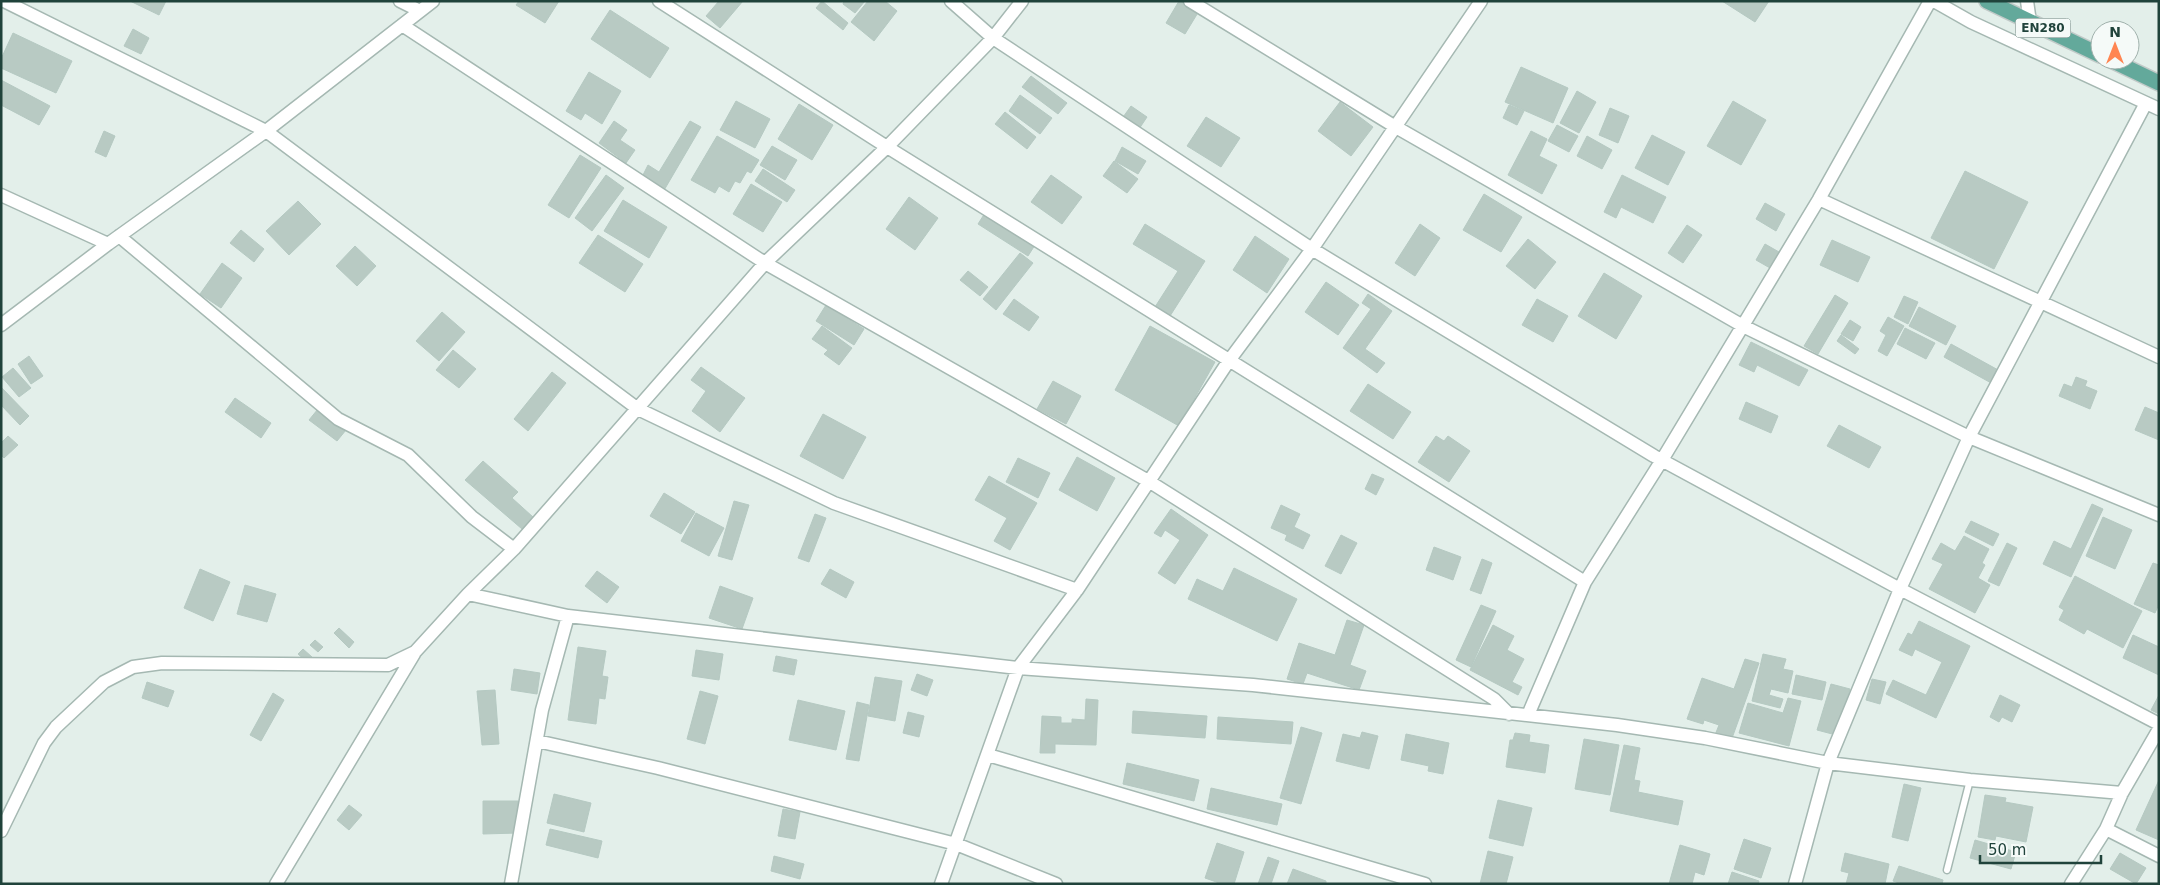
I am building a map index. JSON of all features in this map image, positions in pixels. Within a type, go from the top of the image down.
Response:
[{"type":"main road","name":"EN280","points":[[1987,1],[2090,50]]},
{"type":"main road","points":[[2131,70],[2159,83]]},
{"type":"street","points":[[4,1],[266,131],[638,409],[834,502],[1077,590]]},
{"type":"street","points":[[400,1],[420,11]]},
{"type":"street","points":[[1,325],[108,244],[266,131],[433,1]]},
{"type":"street","points":[[659,1],[1228,362],[1585,582]]},
{"type":"street","points":[[951,1],[993,38],[1312,249],[1662,460],[1900,589],[2159,724]]},
{"type":"street","points":[[276,884],[415,652],[468,594],[514,549],[765,263],[887,147],[993,38],[1022,1]]},
{"type":"street","points":[[1190,1],[1394,126],[1743,326],[1968,437],[2159,515]]},
{"type":"street","points":[[941,884],[1018,668],[1077,590],[1228,362],[1312,249],[1394,126],[1481,1]]},
{"type":"street","points":[[1528,715],[1585,582],[1662,460],[1819,199],[1930,1]]},
{"type":"street","points":[[1934,1],[1971,22],[2159,109]]},
{"type":"street","points":[[2027,1],[2030,22]]},
{"type":"street","points":[[402,24],[765,263],[1150,482],[1494,699],[1509,714]]},
{"type":"street","points":[[1795,884],[1828,763],[1900,589],[1968,437],[2146,102]]},
{"type":"street","points":[[1,195],[108,244]]},
{"type":"street","points":[[1819,199],[2159,357]]},
{"type":"street","points":[[119,236],[338,419],[408,456],[472,517],[514,549]]},
{"type":"street","points":[[468,594],[568,616],[1018,668],[1253,685],[1528,715],[1705,738],[1828,763],[1970,780],[2122,793]]},
{"type":"street","points":[[512,884],[542,710],[568,616]]},
{"type":"street","points":[[1,831],[44,743],[56,727],[104,682],[133,667],[162,663],[379,666],[397,662],[415,652]]},
{"type":"street","points":[[2071,884],[2106,829],[2122,793],[2159,729]]},
{"type":"street","points":[[537,741],[658,768],[956,844],[1056,884]]},
{"type":"street","points":[[988,755],[1425,884]]},
{"type":"street","points":[[2106,829],[2159,856]]},
{"type":"lane","points":[[1947,870],[1970,780]]},
{"type":"building","points":[[130,1],[166,1],[159,15]]},
{"type":"building","points":[[519,1],[559,1],[545,23],[516,5]]},
{"type":"building","points":[[719,1],[743,1],[720,28],[706,16]]},
{"type":"building","points":[[822,1],[848,23],[843,30],[816,8]]},
{"type":"building","points":[[844,1],[865,1],[855,13],[843,4]]},
{"type":"building","points":[[868,1],[885,1],[897,11],[874,41],[851,22]]},
{"type":"building","points":[[1179,1],[1193,1],[1202,6],[1185,34],[1166,23]]},
{"type":"building","points":[[1722,1],[1769,1],[1755,22]]},
{"type":"building","points":[[610,10],[669,48],[650,78],[591,39]]},
{"type":"building","points":[[133,29],[149,38],[141,54],[124,46]]},
{"type":"building","points":[[13,33],[72,61],[56,93],[1,68],[1,59]]},
{"type":"building","points":[[1521,67],[1568,88],[1553,123],[1505,102]]},
{"type":"building","points":[[589,72],[621,91],[602,124],[585,113],[581,120],[566,111]]},
{"type":"building","points":[[1031,76],[1067,103],[1058,114],[1022,87]]},
{"type":"building","points":[[1,80],[50,106],[39,125],[1,105]]},
{"type":"building","points":[[1577,91],[1596,102],[1579,133],[1560,123]]},
{"type":"building","points":[[1020,95],[1052,118],[1040,134],[1009,111]]},
{"type":"building","points":[[736,101],[770,119],[755,148],[720,130]]},
{"type":"building","points":[[1733,101],[1766,120],[1741,165],[1707,146]]},
{"type":"building","points":[[1340,102],[1373,127],[1351,156],[1318,131]]},
{"type":"building","points":[[799,104],[833,125],[812,160],[778,139]]},
{"type":"building","points":[[1509,105],[1524,111],[1517,125],[1503,118]]},
{"type":"building","points":[[1131,106],[1147,117],[1137,132],[1121,120]]},
{"type":"building","points":[[1610,108],[1629,116],[1618,143],[1599,135]]},
{"type":"building","points":[[1005,112],[1036,137],[1027,149],[995,124]]},
{"type":"building","points":[[1206,117],[1240,138],[1221,167],[1187,146]]},
{"type":"building","points":[[614,121],[627,130],[620,140],[635,150],[626,163],[599,143]]},
{"type":"building","points":[[690,121],[701,127],[663,192],[641,179],[648,165],[659,172]]},
{"type":"building","points":[[1557,125],[1578,136],[1569,152],[1548,141]]},
{"type":"building","points":[[104,131],[115,136],[106,157],[95,152]]},
{"type":"building","points":[[1531,131],[1547,139],[1539,156],[1557,165],[1542,194],[1508,175]]},
{"type":"building","points":[[1652,135],[1685,152],[1668,185],[1635,168]]},
{"type":"building","points":[[717,136],[759,160],[751,173],[747,171],[740,183],[735,181],[729,192],[719,186],[715,193],[691,180]]},
{"type":"building","points":[[1587,136],[1612,150],[1602,169],[1577,156]]},
{"type":"building","points":[[772,146],[797,160],[785,180],[760,165]]},
{"type":"building","points":[[1122,147],[1146,161],[1138,174],[1115,161]]},
{"type":"building","points":[[580,155],[601,168],[569,218],[548,205]]},
{"type":"building","points":[[1114,161],[1138,179],[1127,193],[1103,176]]},
{"type":"building","points":[[763,169],[795,190],[787,202],[755,181]]},
{"type":"building","points":[[1965,171],[2028,202],[1994,269],[1931,238]]},
{"type":"building","points":[[606,175],[624,188],[592,231],[575,218]]},
{"type":"building","points":[[1051,175],[1082,197],[1062,224],[1031,202]]},
{"type":"building","points":[[1622,175],[1666,197],[1653,223],[1621,207],[1616,218],[1604,212]]},
{"type":"building","points":[[751,184],[782,202],[763,232],[733,214]]},
{"type":"building","points":[[1484,194],[1522,217],[1501,252],[1463,230]]},
{"type":"building","points":[[909,197],[938,218],[915,250],[886,229]]},
{"type":"building","points":[[623,200],[667,227],[649,258],[604,231]]},
{"type":"building","points":[[298,201],[321,224],[289,255],[266,231]]},
{"type":"building","points":[[1765,203],[1785,214],[1776,231],[1756,219]]},
{"type":"building","points":[[985,213],[1035,245],[1028,256],[978,224]]},
{"type":"building","points":[[1145,224],[1205,261],[1170,316],[1155,307],[1178,271],[1133,244]]},
{"type":"building","points":[[1420,224],[1440,238],[1415,276],[1395,263]]},
{"type":"building","points":[[1687,225],[1702,235],[1683,263],[1668,253]]},
{"type":"building","points":[[241,230],[264,249],[254,262],[230,243]]},
{"type":"building","points":[[598,235],[643,264],[625,292],[579,263]]},
{"type":"building","points":[[1255,236],[1289,259],[1267,293],[1233,270]]},
{"type":"building","points":[[1528,239],[1556,262],[1535,289],[1506,266]]},
{"type":"building","points":[[1832,240],[1870,257],[1858,282],[1820,265]]},
{"type":"building","points":[[1765,244],[1779,252],[1770,268],[1756,260]]},
{"type":"building","points":[[355,246],[376,266],[357,286],[336,266]]},
{"type":"building","points":[[1020,253],[1033,263],[996,310],[983,299]]},
{"type":"building","points":[[222,263],[242,278],[221,308],[200,294]]},
{"type":"building","points":[[968,271],[988,287],[980,296],[960,280]]},
{"type":"building","points":[[1604,273],[1642,296],[1616,339],[1578,316]]},
{"type":"building","points":[[1326,282],[1359,305],[1338,335],[1305,312]]},
{"type":"building","points":[[1368,294],[1392,311],[1365,349],[1385,363],[1377,373],[1343,348],[1371,309],[1362,303]]},
{"type":"building","points":[[1835,295],[1848,303],[1818,354],[1804,346]]},
{"type":"building","points":[[1904,296],[1918,302],[1908,324],[1894,317]]},
{"type":"building","points":[[1014,299],[1039,317],[1029,331],[1003,314]]},
{"type":"building","points":[[1537,299],[1568,316],[1553,342],[1522,325]]},
{"type":"building","points":[[826,305],[864,329],[854,345],[816,321]]},
{"type":"building","points":[[1919,307],[1956,326],[1946,345],[1909,326]]},
{"type":"building","points":[[442,312],[465,332],[439,361],[416,341]]},
{"type":"building","points":[[1888,317],[1904,326],[1887,356],[1878,351],[1886,335],[1880,331]]},
{"type":"building","points":[[1850,320],[1861,327],[1853,341],[1841,334]]},
{"type":"building","points":[[822,326],[852,348],[839,365],[824,354],[828,350],[812,339]]},
{"type":"building","points":[[1150,326],[1215,362],[1179,426],[1115,390]]},
{"type":"building","points":[[1905,328],[1935,343],[1926,359],[1897,344]]},
{"type":"building","points":[[1841,335],[1859,349],[1855,354],[1837,341]]},
{"type":"building","points":[[1751,342],[1808,370],[1799,386],[1757,365],[1754,372],[1739,365]]},
{"type":"building","points":[[1951,344],[2000,371],[1993,384],[1944,357]]},
{"type":"building","points":[[453,350],[476,369],[459,388],[436,370]]},
{"type":"building","points":[[29,356],[43,376],[31,384],[18,364]]},
{"type":"building","points":[[701,367],[745,398],[720,432],[692,411],[706,391],[691,380]]},
{"type":"building","points":[[13,368],[31,388],[19,397],[2,377]]},
{"type":"building","points":[[552,372],[566,383],[528,431],[514,419]]},
{"type":"building","points":[[2076,377],[2087,381],[2085,386],[2097,391],[2090,409],[2059,396],[2064,384],[2072,387]]},
{"type":"building","points":[[1053,381],[1081,396],[1066,424],[1037,409]]},
{"type":"building","points":[[1368,384],[1411,412],[1393,439],[1350,411]]},
{"type":"building","points":[[1,387],[29,416],[20,425],[1,405]]},
{"type":"building","points":[[235,398],[271,423],[261,438],[225,412]]},
{"type":"building","points":[[1746,402],[1778,416],[1771,433],[1739,419]]},
{"type":"building","points":[[2145,407],[2159,413],[2159,440],[2135,430]]},
{"type":"building","points":[[318,409],[346,430],[337,441],[309,420]]},
{"type":"building","points":[[823,414],[866,437],[843,479],[800,456]]},
{"type":"building","points":[[1839,425],[1881,447],[1869,468],[1827,446]]},
{"type":"building","points":[[8,436],[18,445],[4,458],[1,455],[1,443]]},
{"type":"building","points":[[1436,436],[1444,441],[1448,436],[1470,451],[1449,482],[1418,462]]},
{"type":"building","points":[[1077,457],[1115,478],[1097,511],[1059,490]]},
{"type":"building","points":[[1018,458],[1050,473],[1038,498],[1006,482]]},
{"type":"building","points":[[483,461],[518,492],[512,498],[533,517],[522,529],[465,480]]},
{"type":"building","points":[[1372,474],[1384,479],[1376,495],[1365,489]]},
{"type":"building","points":[[989,476],[1037,503],[1010,550],[994,541],[1007,518],[975,500]]},
{"type":"building","points":[[664,493],[695,512],[681,534],[650,516]]},
{"type":"building","points":[[734,501],[749,505],[732,560],[718,556]]},
{"type":"building","points":[[2092,504],[2103,509],[2071,577],[2043,564],[2054,541],[2071,549]]},
{"type":"building","points":[[1281,505],[1300,514],[1294,527],[1310,535],[1303,549],[1285,540],[1287,535],[1271,528]]},
{"type":"building","points":[[1171,509],[1208,535],[1175,584],[1158,573],[1180,540],[1165,530],[1161,537],[1154,533]]},
{"type":"building","points":[[696,513],[724,528],[709,556],[681,541]]},
{"type":"building","points":[[815,514],[826,518],[809,562],[798,558]]},
{"type":"building","points":[[2103,517],[2132,530],[2115,569],[2086,556]]},
{"type":"building","points":[[1971,521],[1999,534],[1993,546],[1965,532]]},
{"type":"building","points":[[1341,535],[1357,543],[1341,574],[1325,566]]},
{"type":"building","points":[[1964,536],[1989,549],[1982,563],[1985,565],[1978,578],[1990,585],[1975,613],[1929,589],[1943,564],[1932,559],[1941,543],[1955,551]]},
{"type":"building","points":[[2007,543],[2017,548],[1999,586],[1988,581]]},
{"type":"building","points":[[1434,547],[1461,557],[1453,580],[1426,570]]},
{"type":"building","points":[[1482,559],[1492,563],[1481,594],[1470,590]]},
{"type":"building","points":[[2153,563],[2159,565],[2159,604],[2155,613],[2134,604]]},
{"type":"building","points":[[1234,568],[1297,599],[1277,641],[1188,599],[1197,579],[1223,591]]},
{"type":"building","points":[[200,569],[230,582],[213,621],[184,608]]},
{"type":"building","points":[[830,569],[854,582],[846,598],[821,584]]},
{"type":"building","points":[[597,571],[619,587],[607,603],[585,586]]},
{"type":"building","points":[[2075,576],[2142,611],[2123,648],[2087,629],[2084,634],[2059,620],[2064,610],[2059,607]]},
{"type":"building","points":[[245,585],[276,594],[267,622],[237,614]]},
{"type":"building","points":[[720,586],[753,598],[742,629],[709,618]]},
{"type":"building","points":[[1481,605],[1496,611],[1471,667],[1456,660]]},
{"type":"building","points":[[1347,620],[1364,625],[1350,665],[1366,671],[1359,690],[1307,673],[1303,684],[1287,679],[1299,643],[1335,655]]},
{"type":"building","points":[[1919,621],[1970,646],[1936,718],[1886,694],[1893,680],[1926,695],[1942,662],[1915,649],[1912,656],[1899,650],[1908,633],[1912,635]]},
{"type":"building","points":[[1493,625],[1514,636],[1507,650],[1524,659],[1512,682],[1522,687],[1518,695],[1470,670]]},
{"type":"building","points":[[339,628],[354,642],[349,648],[334,633]]},
{"type":"building","points":[[2133,635],[2159,647],[2159,675],[2123,658]]},
{"type":"building","points":[[315,640],[323,647],[318,652],[310,645]]},
{"type":"building","points":[[578,647],[606,651],[602,676],[608,677],[605,699],[599,698],[596,724],[568,720]]},
{"type":"building","points":[[303,649],[312,657],[307,662],[298,654]]},
{"type":"building","points":[[696,650],[723,654],[719,680],[692,676]]},
{"type":"building","points":[[1763,654],[1786,659],[1783,669],[1793,671],[1788,693],[1771,689],[1769,695],[1783,699],[1780,708],[1752,701]]},
{"type":"building","points":[[776,656],[797,660],[794,675],[773,671]]},
{"type":"building","points":[[1745,659],[1759,663],[1731,741],[1715,735],[1719,725],[1704,720],[1703,724],[1687,719],[1702,678],[1734,689]]},
{"type":"building","points":[[514,669],[540,673],[537,694],[511,690]]},
{"type":"building","points":[[917,674],[933,680],[927,696],[911,690]]},
{"type":"building","points":[[1796,675],[1826,682],[1822,700],[1792,694]]},
{"type":"building","points":[[875,677],[902,681],[895,721],[868,716]]},
{"type":"building","points":[[1872,679],[1886,682],[1880,704],[1866,700]]},
{"type":"building","points":[[147,682],[174,691],[168,707],[142,698]]},
{"type":"building","points":[[1831,684],[1850,689],[1836,735],[1817,730]]},
{"type":"building","points":[[495,690],[499,744],[482,745],[477,691]]},
{"type":"building","points":[[700,691],[718,696],[705,744],[687,739]]},
{"type":"building","points":[[273,693],[284,700],[261,741],[250,735]]},
{"type":"building","points":[[2000,695],[2020,705],[2012,722],[2002,717],[1999,722],[1990,717]]},
{"type":"building","points":[[2159,695],[2159,714],[2151,710]]},
{"type":"building","points":[[1788,698],[1801,701],[1789,746],[1739,733],[1748,703],[1783,713]]},
{"type":"building","points":[[1086,699],[1098,700],[1096,745],[1055,744],[1055,753],[1040,753],[1042,716],[1061,717],[1061,723],[1072,723],[1072,719],[1085,720]]},
{"type":"building","points":[[798,700],[845,711],[836,750],[789,740]]},
{"type":"building","points":[[857,702],[869,705],[859,761],[846,759]]},
{"type":"building","points":[[1133,711],[1207,716],[1205,738],[1132,733]]},
{"type":"building","points":[[908,712],[924,716],[919,737],[903,733]]},
{"type":"building","points":[[1218,717],[1293,722],[1291,744],[1217,739]]},
{"type":"building","points":[[1301,727],[1322,733],[1301,804],[1280,798]]},
{"type":"building","points":[[1362,732],[1378,736],[1369,769],[1336,761],[1343,734],[1360,738]]},
{"type":"building","points":[[1515,733],[1530,735],[1529,742],[1549,745],[1545,773],[1506,767],[1510,740],[1513,740]]},
{"type":"building","points":[[1406,734],[1449,743],[1443,774],[1428,771],[1429,766],[1401,760]]},
{"type":"building","points":[[1584,739],[1619,745],[1610,795],[1575,789]]},
{"type":"building","points":[[1624,745],[1640,748],[1634,780],[1640,781],[1638,792],[1683,801],[1678,825],[1610,811]]},
{"type":"building","points":[[1127,763],[1199,780],[1194,801],[1123,784]]},
{"type":"building","points":[[2159,780],[2159,840],[2136,830]]},
{"type":"building","points":[[1904,784],[1921,788],[1908,841],[1892,837]]},
{"type":"building","points":[[1211,788],[1282,804],[1277,825],[1207,809]]},
{"type":"building","points":[[554,794],[591,803],[584,832],[547,823]]},
{"type":"building","points":[[1985,795],[2006,798],[2005,802],[2033,807],[2026,842],[1996,836],[1995,840],[1978,837]]},
{"type":"building","points":[[1498,800],[1532,808],[1523,846],[1489,838]]},
{"type":"building","points":[[483,801],[518,801],[518,833],[483,834]]},
{"type":"building","points":[[349,805],[362,815],[349,830],[337,820]]},
{"type":"building","points":[[783,809],[800,812],[795,839],[778,836]]},
{"type":"building","points":[[550,829],[602,841],[598,858],[546,845]]},
{"type":"building","points":[[1744,839],[1771,848],[1761,878],[1734,869]]},
{"type":"building","points":[[1975,840],[2016,852],[2011,869],[1970,858]]},
{"type":"building","points":[[1217,843],[1244,852],[1234,884],[1222,884],[1205,878]]},
{"type":"building","points":[[1680,845],[1710,854],[1704,875],[1695,872],[1692,884],[1669,884]]},
{"type":"building","points":[[1488,851],[1513,857],[1506,884],[1480,884]]},
{"type":"building","points":[[1845,853],[1889,864],[1885,884],[1846,884],[1849,873],[1841,871]]},
{"type":"building","points":[[2120,853],[2146,868],[2136,884],[2110,869]]},
{"type":"building","points":[[774,856],[804,864],[800,879],[771,871]]},
{"type":"building","points":[[1268,857],[1279,861],[1271,884],[1258,884]]},
{"type":"building","points":[[1899,866],[1943,880],[1942,884],[1902,884],[1893,881]]},
{"type":"building","points":[[1293,869],[1326,881],[1326,884],[1287,884]]},
{"type":"building","points":[[1732,872],[1759,881],[1758,884],[1728,884]]}]
